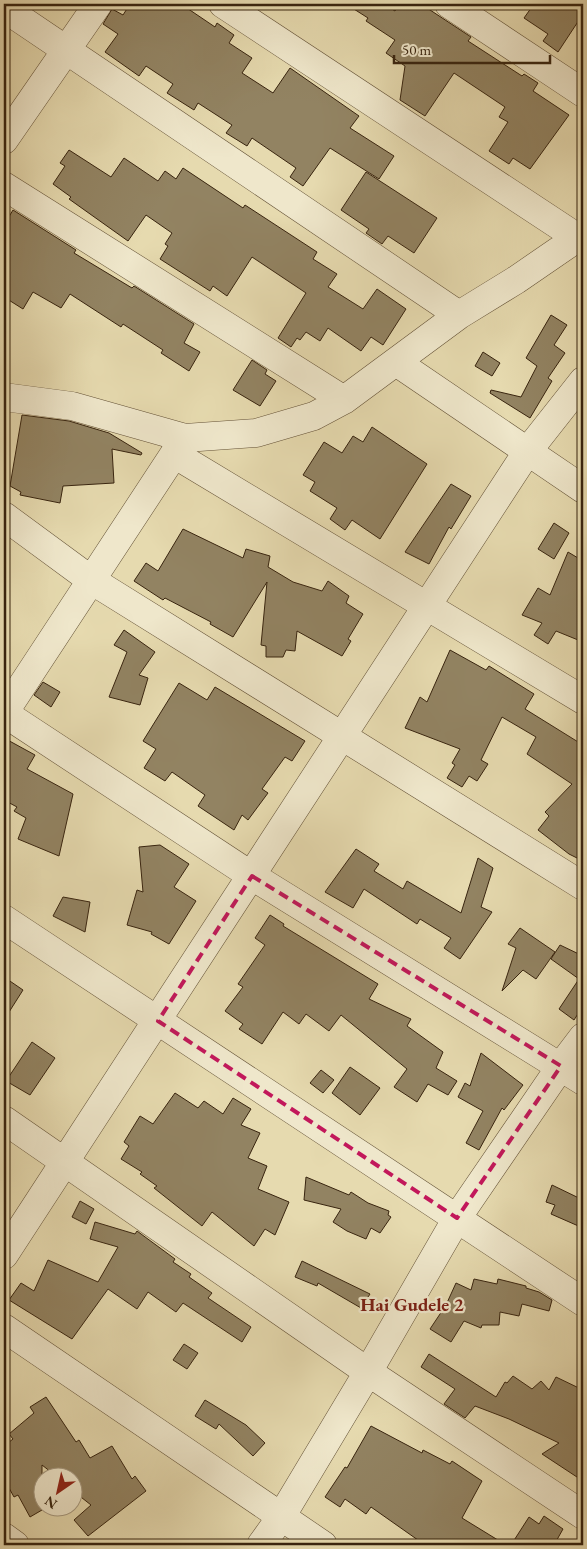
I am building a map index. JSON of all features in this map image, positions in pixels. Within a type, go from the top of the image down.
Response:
[{"type":"street","points":[[4,140],[98,4]]},
{"type":"street","points":[[223,4],[581,236],[460,315],[344,400],[314,416],[256,433],[179,446],[4,713],[252,876],[583,1081]]},
{"type":"street","points":[[448,4],[583,93]]},
{"type":"street","points":[[4,8],[460,315]]},
{"type":"street","points":[[4,186],[344,400]]},
{"type":"street","points":[[396,362],[583,489]]},
{"type":"street","points":[[4,1255],[527,452],[583,380]]},
{"type":"street","points":[[4,397],[72,406],[179,446],[427,606],[583,700]]},
{"type":"street","points":[[4,516],[91,580],[583,886]]},
{"type":"street","points":[[4,919],[583,1302]]},
{"type":"street","points":[[261,1545],[281,1517],[368,1372],[457,1218],[583,1037]]},
{"type":"street","points":[[4,1120],[368,1372],[583,1515]]},
{"type":"street","points":[[4,1328],[322,1545]]},
{"type":"street","points":[[4,1537],[15,1545]]},
{"type":"highlighted area","points":[[252,876],[561,1066],[457,1218],[158,1021]]},
{"type":"building","points":[[130,4],[181,4],[215,27],[217,23],[234,35],[229,43],[252,58],[242,73],[273,93],[290,68],[359,116],[350,128],[394,156],[379,179],[330,148],[303,186],[290,177],[296,168],[252,138],[247,146],[226,133],[232,125],[198,103],[194,110],[167,93],[173,84],[146,66],[139,76],[105,52],[118,34],[103,24],[112,9],[123,15]]},
{"type":"building","points":[[346,4],[384,4],[395,11],[399,4],[421,4],[471,37],[468,41],[522,76],[524,74],[538,83],[533,91],[569,115],[530,169],[513,158],[509,164],[489,151],[508,122],[499,117],[505,107],[454,73],[425,116],[400,100],[405,66],[386,53],[395,40],[366,21],[368,18]]},
{"type":"building","points":[[534,4],[583,4],[583,14],[558,52],[543,41],[548,34],[524,18]]},
{"type":"building","points":[[69,150],[111,177],[124,158],[158,181],[165,171],[176,179],[183,168],[243,208],[245,205],[317,252],[313,259],[337,274],[328,287],[363,309],[377,289],[406,309],[383,345],[371,337],[361,351],[328,328],[320,341],[306,332],[300,340],[297,338],[291,347],[278,338],[306,293],[252,257],[227,296],[213,286],[210,291],[160,259],[168,246],[165,244],[172,233],[146,215],[128,241],[69,199],[71,197],[53,184],[65,166],[60,163]]},
{"type":"building","points":[[366,172],[437,218],[414,253],[388,236],[382,244],[366,233],[369,229],[341,210]]},
{"type":"building","points":[[13,210],[76,250],[74,253],[132,288],[134,286],[194,324],[184,343],[200,352],[189,371],[161,353],[163,350],[123,324],[121,327],[70,294],[61,308],[33,292],[23,309],[4,297],[4,225]]},
{"type":"building","points":[[551,315],[567,325],[554,345],[565,353],[548,378],[552,381],[530,418],[490,393],[491,390],[521,397],[537,366],[526,358]]},
{"type":"building","points":[[483,352],[500,363],[492,376],[475,366]]},
{"type":"building","points":[[252,360],[267,370],[265,374],[276,381],[260,406],[233,390]]},
{"type":"building","points":[[22,415],[69,421],[109,433],[142,453],[141,455],[112,449],[114,483],[63,486],[60,503],[20,495],[21,492],[10,486]]},
{"type":"building","points":[[372,427],[427,464],[380,539],[352,520],[345,530],[330,519],[337,508],[310,491],[315,482],[303,475],[324,442],[342,453],[353,436],[363,442]]},
{"type":"building","points":[[451,484],[471,496],[451,529],[449,527],[429,564],[405,552]]},
{"type":"building","points":[[554,523],[569,533],[554,559],[538,549]]},
{"type":"building","points":[[183,529],[243,558],[246,549],[270,556],[268,567],[293,582],[322,591],[328,581],[349,596],[346,603],[363,614],[348,639],[351,641],[342,656],[297,631],[295,651],[286,650],[283,657],[266,657],[266,646],[261,645],[267,582],[233,637],[210,624],[211,622],[165,598],[163,600],[134,581],[146,563],[158,571]]},
{"type":"building","points":[[568,552],[583,561],[583,642],[556,631],[548,644],[534,635],[542,623],[522,615],[538,588],[550,595]]},
{"type":"building","points":[[124,630],[155,652],[139,675],[148,678],[140,705],[109,697],[127,652],[114,645]]},
{"type":"building","points":[[450,650],[486,670],[489,666],[534,694],[525,709],[583,745],[583,861],[569,854],[538,830],[549,816],[545,812],[572,784],[527,754],[536,737],[502,717],[481,760],[488,764],[477,781],[469,776],[462,787],[447,778],[455,765],[452,763],[460,749],[405,728],[420,697],[427,702]]},
{"type":"building","points":[[43,682],[60,692],[51,707],[34,695]]},
{"type":"building","points":[[179,683],[207,700],[215,687],[305,741],[292,761],[285,757],[262,789],[268,793],[248,820],[242,815],[234,830],[198,806],[205,795],[172,772],[165,781],[144,768],[156,749],[143,741]]},
{"type":"building","points":[[4,738],[35,755],[27,769],[73,794],[59,856],[18,839],[26,818],[14,811],[17,807],[4,800],[4,768],[9,758],[4,756]]},
{"type":"building","points":[[160,845],[189,864],[174,887],[196,901],[169,944],[151,934],[152,932],[127,925],[137,890],[143,892],[139,847]]},
{"type":"building","points":[[356,849],[379,864],[374,871],[403,889],[407,881],[461,913],[478,858],[493,868],[481,907],[492,912],[460,959],[444,948],[451,938],[420,919],[417,924],[364,889],[353,908],[325,892]]},
{"type":"building","points":[[63,897],[90,902],[85,932],[53,916]]},
{"type":"building","points":[[270,915],[284,924],[283,926],[378,984],[369,999],[411,1019],[407,1026],[443,1052],[436,1068],[457,1081],[448,1095],[428,1084],[417,1102],[394,1087],[407,1069],[341,1015],[329,1031],[306,1014],[299,1024],[283,1012],[262,1044],[239,1029],[243,1024],[225,1011],[243,987],[238,984],[265,945],[255,938]]},
{"type":"building","points":[[520,928],[555,952],[536,979],[523,970],[502,991],[516,948],[508,944]]},
{"type":"building","points":[[560,945],[583,956],[583,1006],[574,1020],[559,1009],[579,979],[551,959]]},
{"type":"building","points":[[4,977],[23,990],[4,1020]]},
{"type":"building","points":[[32,1042],[55,1058],[30,1095],[6,1081]]},
{"type":"building","points":[[481,1053],[523,1085],[504,1110],[502,1108],[479,1150],[466,1143],[483,1111],[458,1097],[465,1083],[470,1086]]},
{"type":"building","points":[[350,1067],[380,1088],[360,1115],[332,1093]]},
{"type":"building","points":[[321,1070],[334,1080],[323,1093],[310,1083]]},
{"type":"building","points":[[175,1093],[198,1108],[204,1101],[223,1114],[233,1098],[251,1109],[241,1125],[260,1133],[248,1158],[267,1166],[258,1189],[289,1202],[275,1235],[265,1229],[254,1246],[212,1212],[202,1226],[154,1188],[157,1186],[140,1174],[142,1172],[121,1159],[129,1146],[124,1142],[140,1116],[153,1124]]},
{"type":"building","points":[[306,1177],[349,1195],[351,1192],[368,1203],[389,1211],[388,1215],[391,1217],[380,1233],[371,1228],[366,1239],[347,1231],[333,1222],[341,1209],[304,1200]]},
{"type":"building","points":[[552,1185],[583,1200],[583,1228],[551,1214],[555,1205],[546,1202]]},
{"type":"building","points":[[80,1201],[94,1209],[86,1224],[72,1217]]},
{"type":"building","points":[[95,1222],[135,1234],[137,1231],[175,1259],[173,1262],[191,1274],[189,1277],[212,1293],[208,1298],[251,1327],[242,1342],[183,1303],[176,1312],[148,1292],[137,1309],[108,1289],[72,1339],[9,1300],[21,1283],[34,1291],[48,1260],[98,1282],[118,1247],[90,1239]]},
{"type":"building","points":[[302,1261],[370,1294],[361,1308],[318,1283],[317,1286],[295,1277]]},
{"type":"building","points":[[474,1279],[497,1284],[498,1279],[526,1286],[526,1288],[539,1292],[552,1300],[549,1311],[522,1304],[519,1316],[500,1312],[499,1325],[482,1325],[481,1328],[464,1321],[451,1342],[430,1329],[446,1305],[456,1283],[471,1290]]},
{"type":"building","points":[[184,1344],[198,1353],[187,1369],[173,1360]]},
{"type":"building","points":[[429,1354],[496,1397],[505,1382],[507,1383],[513,1376],[532,1389],[541,1381],[549,1390],[556,1377],[583,1390],[583,1481],[542,1454],[559,1443],[509,1419],[475,1406],[465,1418],[444,1404],[455,1389],[421,1367]]},
{"type":"building","points":[[46,1397],[76,1442],[79,1440],[90,1458],[112,1446],[132,1479],[135,1476],[146,1491],[88,1536],[74,1520],[79,1516],[82,1516],[82,1513],[91,1505],[82,1498],[82,1466],[32,1466],[32,1516],[30,1517],[18,1495],[14,1497],[4,1479],[4,1446],[13,1439],[9,1434],[34,1413],[30,1407]]},
{"type":"building","points":[[205,1400],[246,1425],[265,1443],[253,1456],[219,1424],[216,1429],[195,1416]]},
{"type":"building","points":[[371,1426],[422,1453],[423,1450],[450,1464],[452,1461],[482,1481],[462,1518],[506,1545],[425,1545],[371,1507],[366,1514],[345,1499],[340,1507],[325,1497],[345,1467],[347,1468]]},
{"type":"building","points":[[544,1516],[563,1529],[554,1545],[511,1545],[529,1517],[539,1524]]},
{"type":"district","name":"Hai Gudele 2","points":[[412,1304]]}]
